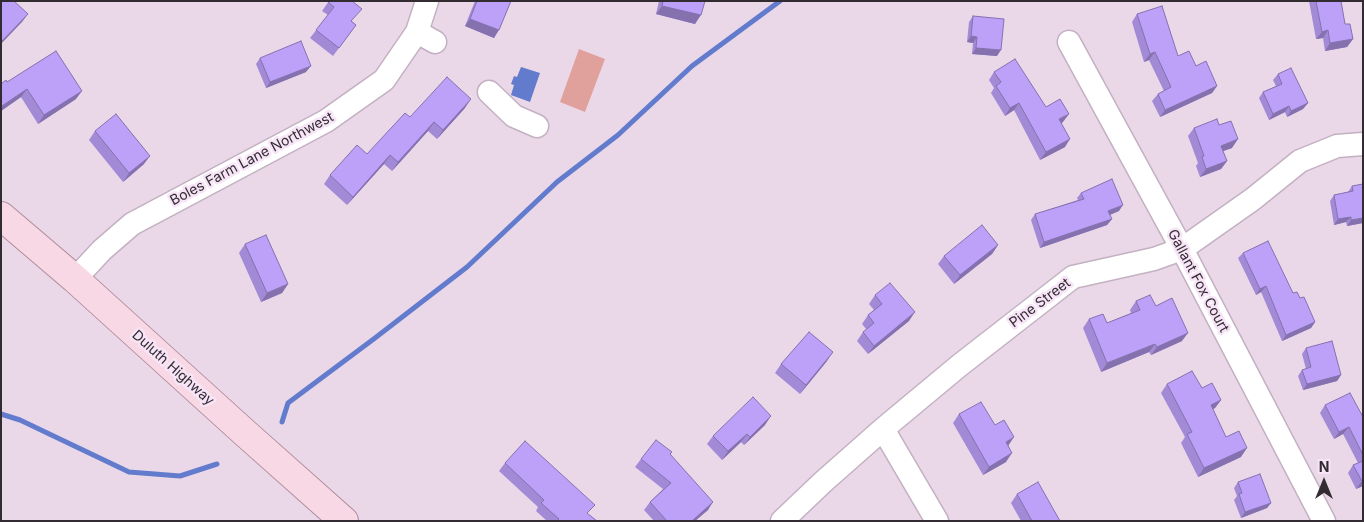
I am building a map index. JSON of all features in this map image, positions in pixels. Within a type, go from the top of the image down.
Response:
[{"type":"main road","name":"Duluth Highway","points":[[1,216],[75,279],[344,521]]},
{"type":"street","name":"Boles Farm Lane Northwest","points":[[75,279],[102,250],[132,224],[326,121],[384,80],[426,37],[427,1]]},
{"type":"street","name":"Gallant Fox Court","points":[[1069,42],[1182,248],[1324,521]]},
{"type":"street","points":[[489,92],[514,116],[537,126]]},
{"type":"street","name":"Pine Street","points":[[782,521],[882,429],[960,364],[1074,277],[1154,260],[1182,248],[1253,199],[1300,161],[1337,146],[1363,144]]},
{"type":"street","points":[[882,429],[937,521]]},
{"type":"shaded area","points":[[579,49],[605,59],[585,112],[560,102]]},
{"type":"water","points":[[521,67],[540,73],[530,102],[511,95],[514,85],[511,84],[514,76],[517,77]]},
{"type":"building","points":[[1,1],[14,1],[28,14],[1,42]]},
{"type":"building","points":[[329,1],[352,1],[362,9],[351,21],[356,25],[339,48],[316,30],[334,7]]},
{"type":"building","points":[[477,1],[511,1],[499,30],[470,19]]},
{"type":"building","points":[[663,1],[705,1],[701,15],[662,6]]},
{"type":"building","points":[[1316,1],[1341,1],[1345,24],[1350,24],[1353,39],[1330,43],[1328,30],[1322,32]]},
{"type":"building","points":[[1162,6],[1178,56],[1189,51],[1196,66],[1206,61],[1217,86],[1165,110],[1158,94],[1171,87],[1155,52],[1150,54],[1137,14]]},
{"type":"building","points":[[973,16],[1004,19],[1001,50],[976,48],[977,37],[971,36]]},
{"type":"building","points":[[301,41],[311,66],[270,82],[260,58]]},
{"type":"building","points":[[56,51],[82,91],[44,115],[27,89],[1,105],[1,84]]},
{"type":"building","points":[[1015,59],[1046,107],[1060,99],[1069,114],[1059,119],[1070,139],[1046,152],[1019,103],[1010,108],[996,86],[1001,82],[994,72]]},
{"type":"building","points":[[1291,68],[1308,103],[1291,111],[1289,106],[1273,114],[1263,92],[1282,84],[1278,74]]},
{"type":"building","points":[[447,77],[471,99],[443,130],[434,122],[398,162],[390,155],[353,197],[330,175],[357,145],[367,154],[405,113],[410,117]]},
{"type":"building","points":[[116,114],[150,156],[129,173],[95,131]]},
{"type":"building","points":[[1217,119],[1219,125],[1231,121],[1238,139],[1221,146],[1227,161],[1206,169],[1202,157],[1204,156],[1194,128]]},
{"type":"building","points":[[1112,179],[1123,205],[1108,211],[1112,219],[1044,242],[1035,214],[1084,199],[1081,193]]},
{"type":"building","points":[[1363,184],[1363,218],[1351,220],[1351,217],[1338,219],[1334,195],[1353,191],[1352,186]]},
{"type":"building","points":[[982,225],[998,245],[960,275],[944,256]]},
{"type":"building","points":[[266,235],[288,284],[267,293],[245,244]]},
{"type":"building","points":[[1268,241],[1293,293],[1297,292],[1300,298],[1304,297],[1315,322],[1286,335],[1266,286],[1260,289],[1243,253]]},
{"type":"building","points":[[890,283],[915,312],[874,346],[863,332],[874,323],[868,315],[882,304],[875,295]]},
{"type":"building","points":[[1150,295],[1156,306],[1172,298],[1188,333],[1157,347],[1155,344],[1107,363],[1089,319],[1103,314],[1107,323],[1140,310],[1136,301]]},
{"type":"building","points":[[809,332],[833,352],[806,385],[781,364]]},
{"type":"building","points":[[1332,341],[1341,375],[1307,384],[1302,370],[1311,367],[1306,348]]},
{"type":"building","points":[[1192,371],[1202,388],[1212,383],[1221,400],[1211,405],[1226,437],[1239,431],[1247,448],[1204,468],[1187,434],[1192,432],[1167,384]]},
{"type":"building","points":[[1350,393],[1363,417],[1363,455],[1349,427],[1339,432],[1325,405]]},
{"type":"building","points":[[753,397],[771,416],[750,437],[747,434],[728,451],[713,436]]},
{"type":"building","points":[[981,402],[995,425],[1004,420],[1014,437],[1006,442],[1012,453],[989,467],[959,414]]},
{"type":"building","points":[[656,440],[672,452],[670,454],[713,502],[692,521],[667,521],[650,502],[671,483],[641,459]]},
{"type":"building","points":[[525,441],[595,505],[587,513],[597,521],[557,521],[559,519],[541,503],[544,500],[505,463]]},
{"type":"building","points":[[1363,461],[1363,481],[1362,481],[1353,465]]},
{"type":"building","points":[[1260,474],[1271,503],[1245,512],[1239,494],[1242,493],[1238,482]]},
{"type":"building","points":[[1038,482],[1060,521],[1032,521],[1017,494]]},
{"type":"waterway","points":[[282,422],[288,403],[467,267],[557,182],[618,135],[692,66],[780,1]]},
{"type":"waterway","points":[[1,414],[20,420],[129,472],[180,476],[217,464]]}]
